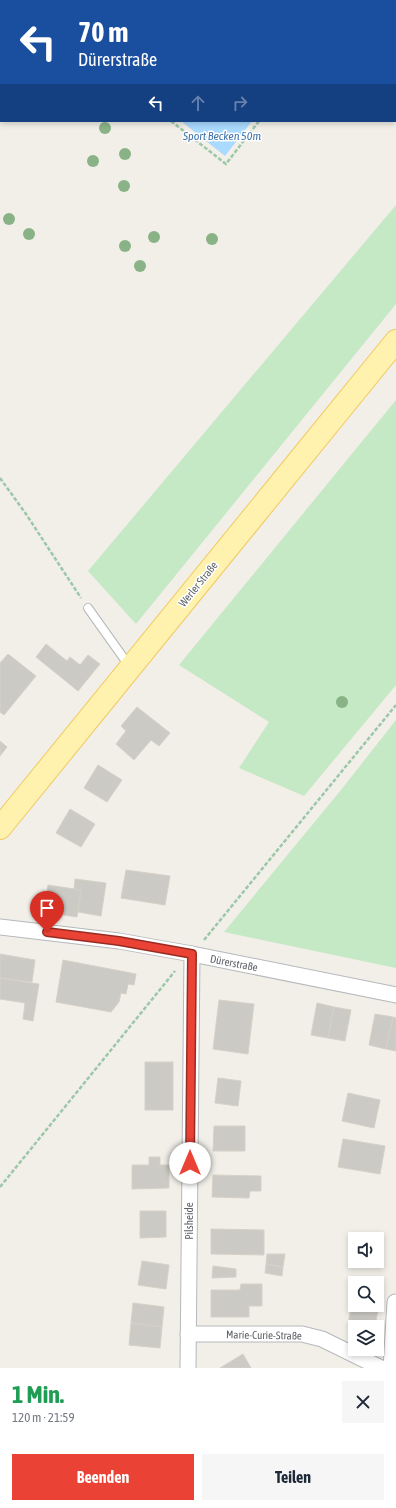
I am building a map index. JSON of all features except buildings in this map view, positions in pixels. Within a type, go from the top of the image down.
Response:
[{"type":"main road","name":"Werler Straße","points":[[0,828],[396,341]]},
{"type":"street","name":"Dürerstraße","points":[[0,927],[119,941],[192,954],[396,995]]},
{"type":"street","name":"Pilsheide","points":[[188,1368],[192,954]]},
{"type":"street","points":[[391,1368],[395,1302]]},
{"type":"street","name":"Marie-Curie-Straße","points":[[188,1334],[302,1334],[322,1339],[381,1368]]},
{"type":"lane","points":[[88,608],[130,668]]},
{"type":"path","points":[[172,122],[226,164],[258,122]]},
{"type":"path","points":[[0,478],[26,514],[88,608]]},
{"type":"green space","points":[[396,205],[396,304],[136,624],[88,571]]},
{"type":"green space","points":[[396,400],[396,685],[304,796],[239,768],[269,722],[179,665]]},
{"type":"green space","points":[[396,720],[396,968],[224,932],[341,790]]},
{"type":"water","name":"Sport Becken 50m","points":[[182,122],[251,122],[225,156]]},
{"type":"route","points":[[47,932],[119,941],[192,954],[190,1163]]}]
